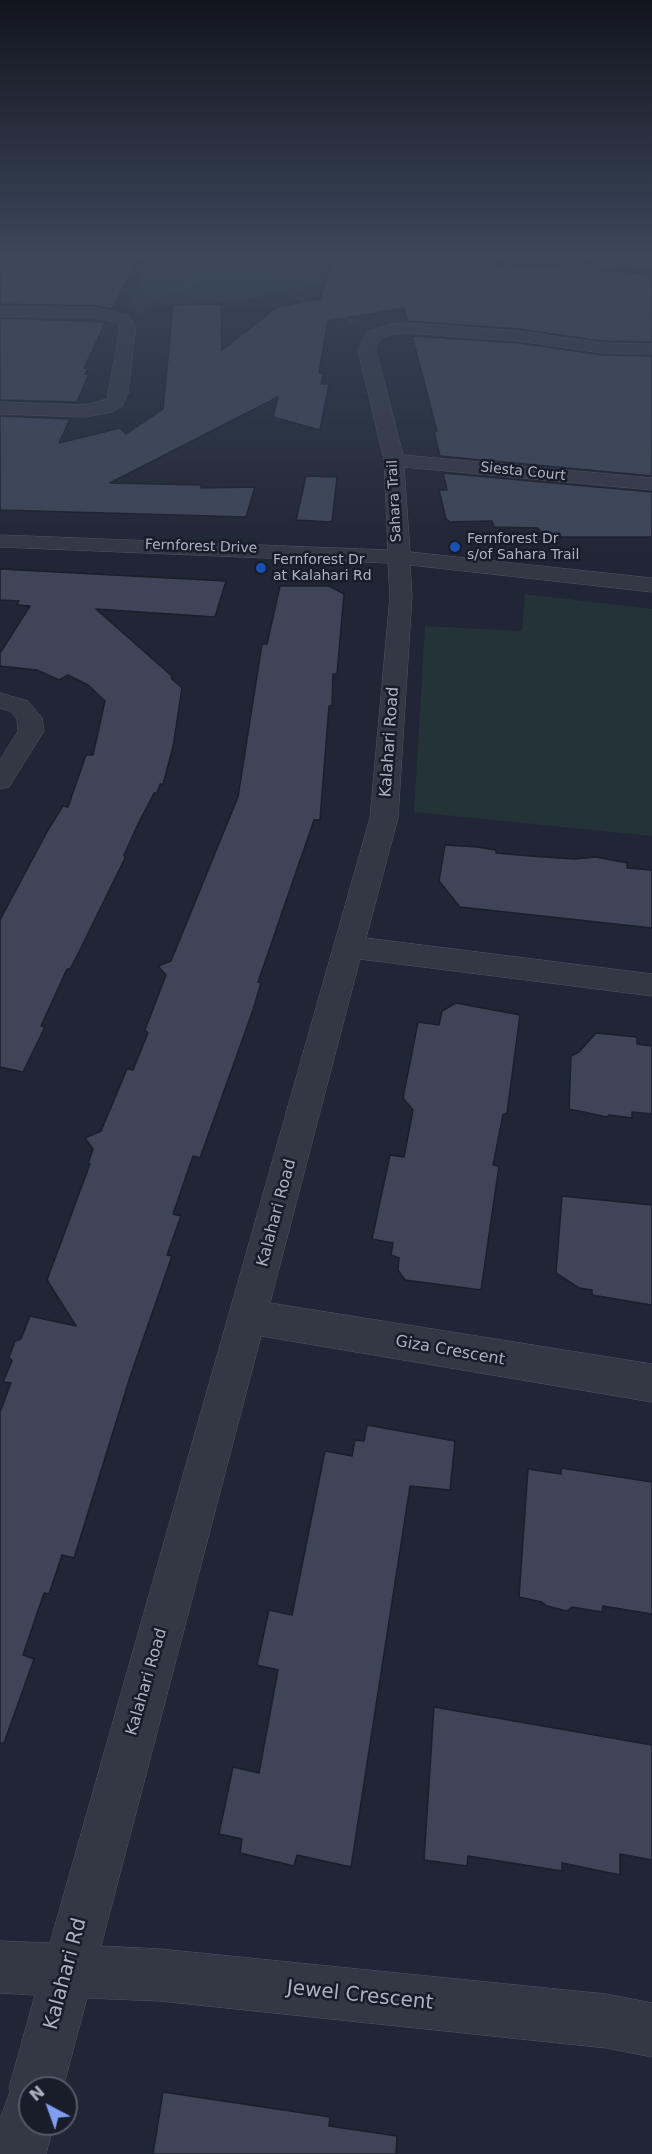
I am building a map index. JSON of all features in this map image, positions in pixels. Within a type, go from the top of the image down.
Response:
[{"type":"street","points":[[0,408],[85,411],[105,408],[115,402],[119,393],[124,357]]},
{"type":"street","name":"Sahara Trail","points":[[369,357],[394,460],[398,556]]},
{"type":"street","name":"Siesta Court","points":[[394,460],[652,484]]},
{"type":"street","name":"Fernforest Drive","points":[[0,541],[267,549],[398,556],[652,585]]},
{"type":"street","name":"Kalahari Road","points":[[97,1861],[249,1317],[384,818],[401,596],[398,556]]},
{"type":"street","points":[[0,700],[19,706],[29,718],[31,730],[0,781]]},
{"type":"street","points":[[349,947],[652,985]]},
{"type":"street","name":"Giza Crescent","points":[[249,1317],[652,1383]]},
{"type":"street","name":"Kalahari Rd","points":[[39,2076],[97,1861]]},
{"type":"street","name":"Jewel Crescent","points":[[0,1967],[160,1975],[582,2019],[652,2031]]},
{"type":"street","points":[[18,2154],[23,2136]]},
{"type":"shaded area","points":[[525,594],[652,609],[652,836],[414,812],[425,626],[522,631]]},
{"type":"building","points":[[0,357],[89,357],[84,368],[88,368],[85,374],[89,374],[77,402],[0,400]]},
{"type":"building","points":[[168,357],[322,357],[319,373],[324,373],[321,384],[329,384],[320,430],[273,417],[278,397],[110,483],[201,485],[201,488],[255,487],[246,517],[0,510],[0,416],[70,419],[59,443],[120,428],[126,434],[163,409]]},
{"type":"building","points":[[417,357],[652,357],[652,476],[440,456],[434,431],[437,431]]},
{"type":"building","points":[[443,473],[652,492],[652,537],[544,537],[538,528],[494,527],[492,521],[450,522],[446,519],[439,490],[447,490]]},
{"type":"building","points":[[306,476],[337,477],[332,522],[296,520]]},
{"type":"building","points":[[0,569],[226,581],[215,617],[96,609],[173,677],[171,678],[182,688],[173,747],[163,784],[160,784],[157,793],[154,793],[77,956],[70,969],[67,969],[41,1026],[45,1027],[23,1072],[0,1067],[0,920],[48,830],[63,806],[68,807],[86,755],[93,755],[105,701],[88,685],[68,675],[59,680],[37,670],[0,666],[0,653],[30,606],[17,605],[19,601],[0,600]]},
{"type":"building","points":[[280,586],[329,586],[344,594],[337,674],[333,674],[332,706],[329,706],[320,820],[314,820],[258,982],[261,983],[253,1010],[200,1158],[193,1156],[173,1214],[181,1216],[167,1255],[172,1256],[131,1374],[74,1558],[62,1555],[49,1594],[44,1593],[23,1655],[34,1659],[4,1743],[0,1743],[0,1412],[11,1383],[3,1382],[12,1361],[9,1357],[15,1341],[21,1339],[30,1316],[76,1326],[47,1280],[90,1164],[88,1164],[93,1149],[85,1138],[101,1131],[127,1069],[133,1070],[148,1033],[145,1030],[166,975],[158,966],[171,961],[238,797],[262,644],[267,644]]},
{"type":"building","points":[[445,845],[477,847],[496,850],[496,853],[530,856],[574,859],[596,857],[627,863],[627,868],[652,870],[652,928],[460,907],[439,881]]},
{"type":"building","points":[[456,1003],[520,1015],[507,1113],[503,1115],[493,1165],[499,1166],[481,1290],[405,1280],[398,1270],[399,1258],[391,1255],[393,1243],[372,1239],[390,1155],[404,1157],[413,1110],[403,1098],[418,1022],[439,1025],[442,1011]]},
{"type":"building","points":[[596,1033],[637,1037],[637,1044],[652,1046],[652,1114],[632,1112],[632,1118],[609,1115],[607,1117],[569,1109],[571,1056],[579,1052]]},
{"type":"building","points":[[562,1196],[652,1205],[652,1305],[592,1295],[592,1290],[579,1288],[556,1273]]},
{"type":"building","points":[[367,1425],[455,1441],[450,1490],[410,1486],[351,1867],[297,1855],[294,1866],[240,1853],[242,1839],[219,1834],[233,1767],[259,1773],[278,1670],[257,1665],[269,1610],[292,1615],[325,1451],[352,1456],[355,1440],[364,1441]]},
{"type":"building","points":[[561,1468],[652,1482],[652,1614],[603,1606],[602,1612],[572,1607],[567,1611],[519,1597],[528,1469],[561,1474]]},
{"type":"building","points":[[434,1707],[652,1745],[652,1860],[620,1854],[620,1875],[562,1863],[562,1871],[468,1856],[467,1866],[424,1860]]},
{"type":"building","points":[[163,2092],[330,2117],[329,2126],[397,2136],[396,2154],[153,2154]]},
{"type":"place","name":"Fernforest Dr s/of Sahara Trail","points":[[455,547]]},
{"type":"place","name":"Fernforest Dr at Kalahari Rd","points":[[261,568]]}]
